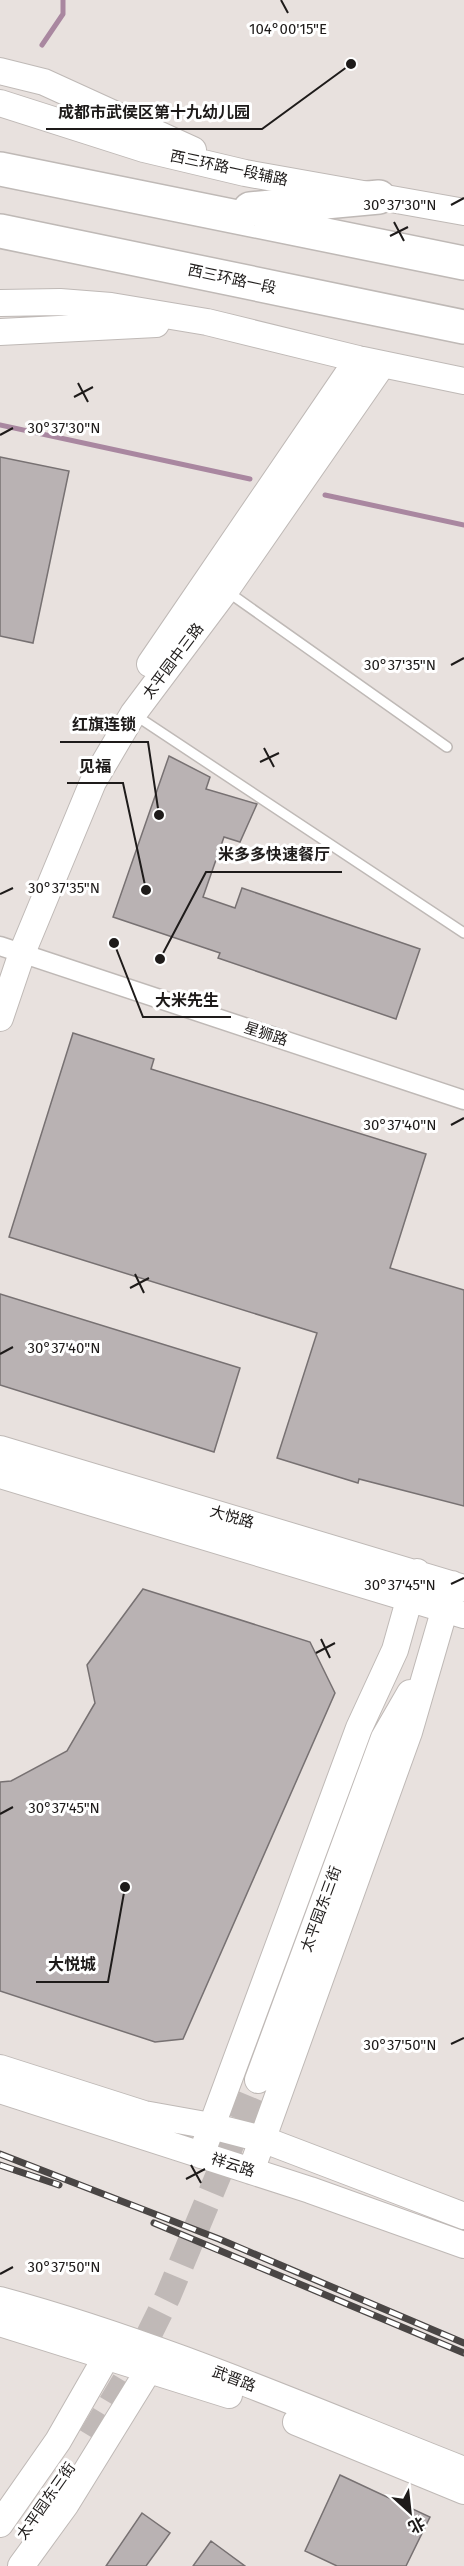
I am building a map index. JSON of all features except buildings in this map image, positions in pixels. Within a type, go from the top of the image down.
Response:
[{"type":"highway","points":[[0,169],[464,263]]},
{"type":"highway","points":[[218,213],[379,197]]},
{"type":"highway","name":"西三环路一段","points":[[0,231],[464,327]]},
{"type":"street","points":[[0,71],[44,82],[245,173]]},
{"type":"street","name":"西三环路一段辅路","points":[[0,103],[144,149],[245,173],[379,197],[459,203]]},
{"type":"street","points":[[0,303],[60,302],[111,306],[207,322],[382,365],[464,381]]},
{"type":"street","points":[[0,332],[207,322]]},
{"type":"street","name":"太平园中三路","points":[[0,1018],[8,955],[83,772],[115,716],[358,359]]},
{"type":"street","name":"太平园中三路","points":[[8,955],[93,782],[133,714],[226,590],[382,365]]},
{"type":"street","name":"星狮路","points":[[8,955],[464,1100]]},
{"type":"street","name":"大悦路","points":[[0,1449],[458,1586]]},
{"type":"street","points":[[4,1479],[454,1612]]},
{"type":"street","points":[[201,2155],[359,1728],[394,1650],[417,1572]]},
{"type":"street","points":[[384,1738],[428,1663],[454,1612],[458,1586]]},
{"type":"street","points":[[384,1738],[394,1650]]},
{"type":"street","points":[[231,2073],[243,2085],[266,2096],[409,1732],[428,1663]]},
{"type":"street","name":"太平园东三街","points":[[268,2086],[384,1738]]},
{"type":"street","name":"祥云路","points":[[0,2068],[144,2114],[211,2126],[262,2139],[464,2216]]},
{"type":"street","points":[[252,2171],[262,2139],[268,2086]]},
{"type":"street","name":"祥云路","points":[[0,2090],[252,2171],[464,2245]]},
{"type":"street","name":"武晋路","points":[[0,2300],[113,2346],[155,2360],[238,2380],[464,2470]]},
{"type":"street","name":"武晋路","points":[[0,2323],[113,2346]]},
{"type":"street","points":[[0,2524],[58,2441],[113,2346]]},
{"type":"street","points":[[21,2566],[66,2504],[99,2437],[155,2360]]},
{"type":"street","name":"武晋路","points":[[155,2360],[233,2396],[464,2491]]},
{"type":"street","points":[[72,2416],[88,2419],[99,2437]]},
{"type":"street","name":"太平园东三街","points":[[1,2566],[99,2437]]},
{"type":"lane","points":[[226,590],[447,747]]},
{"type":"lane","points":[[133,714],[464,933]]},
{"type":"waterway","points":[[42,45],[63,14],[63,0]]},
{"type":"waterway","points":[[0,425],[250,479]]},
{"type":"waterway","points":[[325,495],[464,525]]},
{"type":"tunnel","points":[[91,2437],[132,2369],[168,2296],[258,2080]]},
{"type":"railway","points":[[0,2154],[219,2239],[464,2343]]},
{"type":"railway","points":[[0,2165],[59,2185]]},
{"type":"railway","points":[[154,2223],[464,2353]]},
{"type":"place","name":"成都市武侯区第十九幼儿园","points":[[351,64]]},
{"type":"place","name":"红旗连锁","points":[[159,815]]},
{"type":"place","name":"见福","points":[[146,890]]},
{"type":"place","name":"大米先生","points":[[114,943]]},
{"type":"place","name":"米多多快速餐厅","points":[[160,959]]},
{"type":"place","name":"大悦城","points":[[125,1887]]}]
